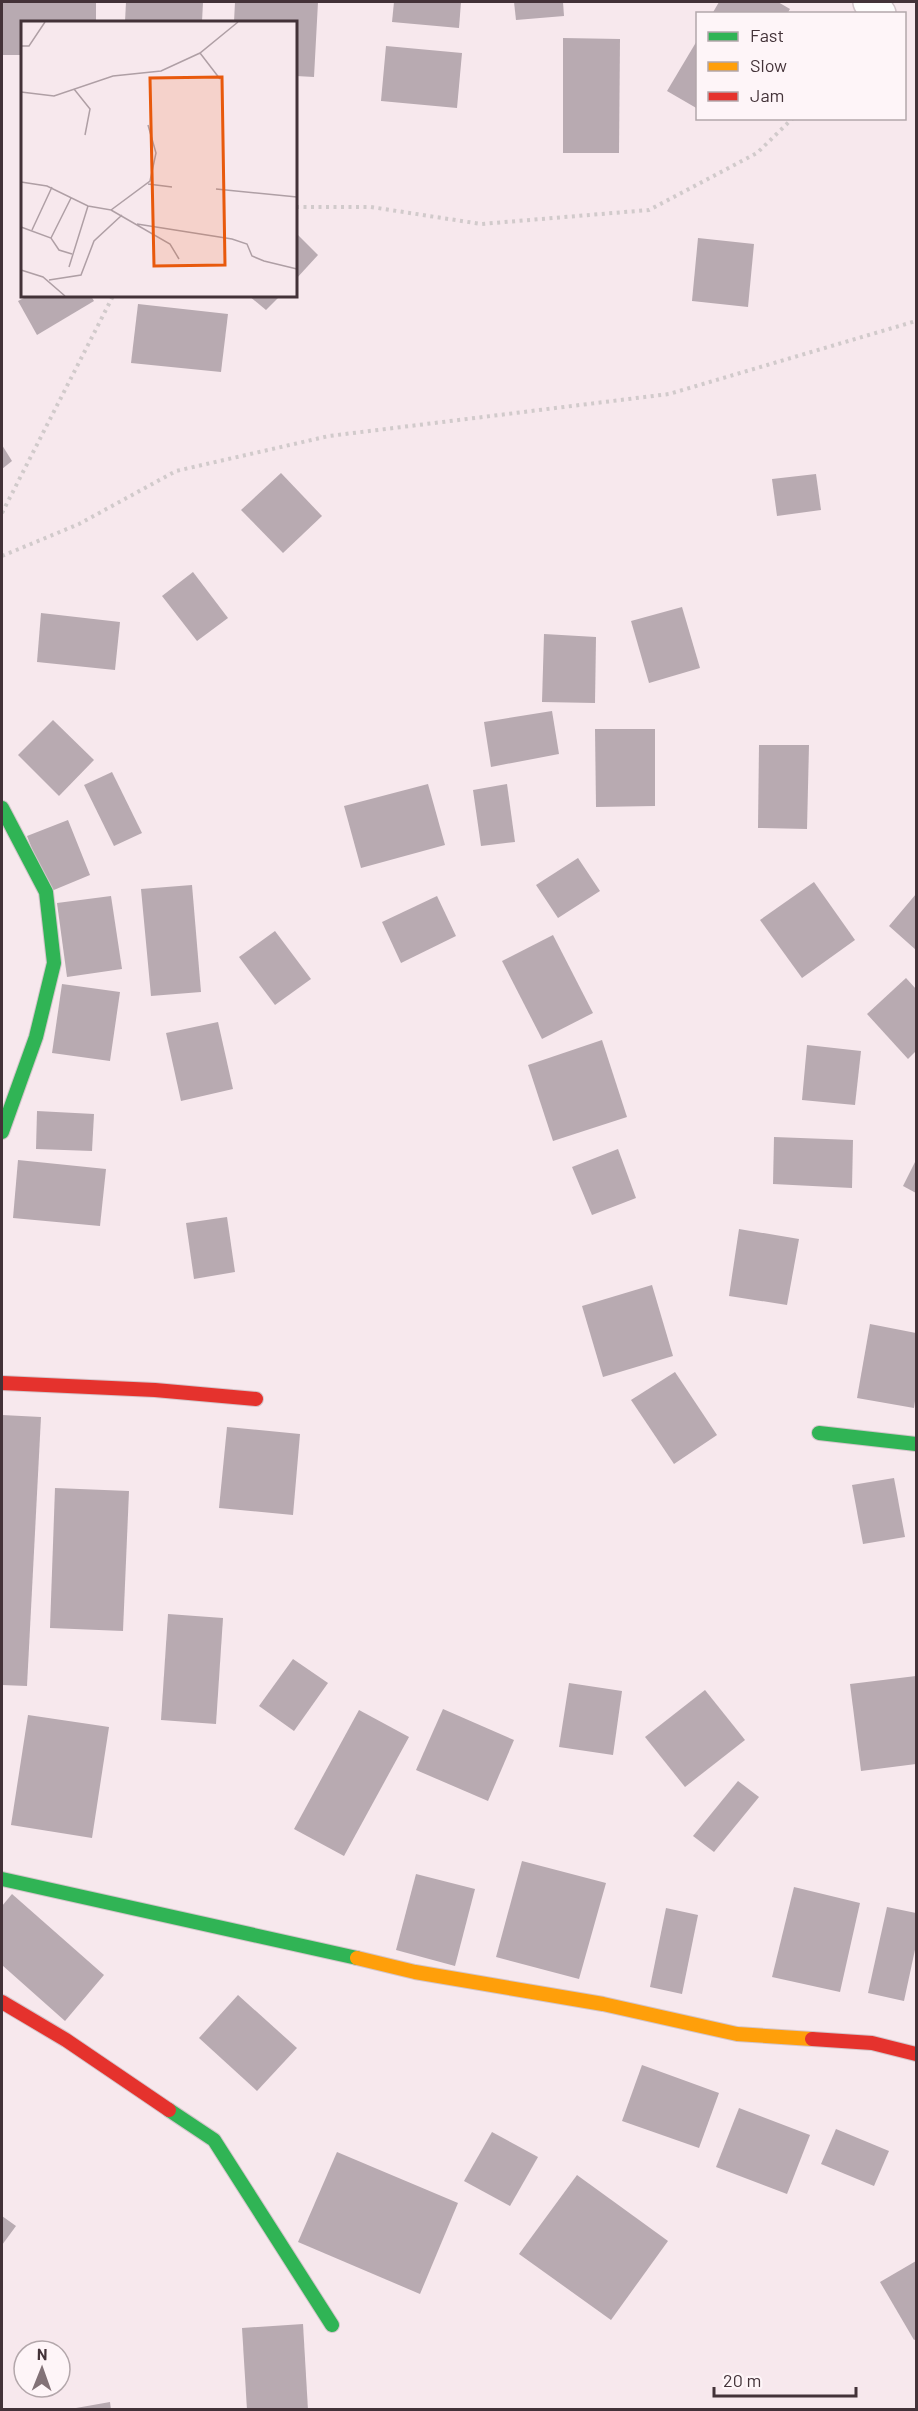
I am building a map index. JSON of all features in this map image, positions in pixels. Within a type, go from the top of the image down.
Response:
[{"type":"street","points":[[2,808],[46,892],[54,963],[36,1037],[2,1131]]},
{"type":"street","points":[[2,1383],[155,1390],[256,1399]]},
{"type":"street","points":[[819,1433],[916,1444]]},
{"type":"street","points":[[2,1879],[415,1972],[603,2004],[737,2034],[872,2043],[916,2054]]},
{"type":"street","points":[[2,2002],[66,2040],[214,2140],[332,2325]]},
{"type":"path","points":[[297,207],[371,207],[481,224],[649,210],[758,153],[791,120]]},
{"type":"path","points":[[2,513],[30,454],[112,297]]},
{"type":"path","points":[[2,556],[79,524],[176,471],[329,436],[669,394],[916,321]]},
{"type":"building","points":[[2,2],[96,2],[96,21],[21,21],[21,55],[2,55]]},
{"type":"building","points":[[126,2],[203,2],[202,21],[125,21]]},
{"type":"building","points":[[235,2],[318,2],[314,77],[297,76],[297,21],[234,21]]},
{"type":"building","points":[[394,2],[461,2],[459,28],[392,22]]},
{"type":"building","points":[[514,2],[563,2],[564,16],[516,20]]},
{"type":"building","points":[[719,2],[778,2],[790,9],[788,12],[713,12]]},
{"type":"building","points":[[563,38],[620,39],[619,153],[563,153]]},
{"type":"building","points":[[696,42],[696,108],[667,91]]},
{"type":"building","points":[[386,46],[462,53],[457,108],[381,101]]},
{"type":"building","points":[[297,234],[318,255],[297,278]]},
{"type":"building","points":[[698,238],[754,244],[748,307],[692,301]]},
{"type":"building","points":[[26,297],[92,297],[94,301],[37,335],[18,301]]},
{"type":"building","points":[[250,297],[279,297],[266,310]]},
{"type":"building","points":[[138,304],[228,314],[221,372],[131,363]]},
{"type":"building","points":[[2,445],[12,461],[2,469]]},
{"type":"building","points":[[281,473],[322,516],[283,553],[241,510]]},
{"type":"building","points":[[816,474],[821,510],[777,516],[772,479]]},
{"type":"building","points":[[193,572],[228,618],[197,641],[162,596]]},
{"type":"building","points":[[682,607],[700,668],[649,683],[631,621]]},
{"type":"building","points":[[41,613],[120,622],[115,670],[37,662]]},
{"type":"building","points":[[544,634],[596,637],[595,703],[542,702]]},
{"type":"building","points":[[552,711],[559,754],[491,767],[484,722]]},
{"type":"building","points":[[53,720],[94,760],[59,796],[18,755]]},
{"type":"building","points":[[595,729],[655,729],[655,806],[596,807]]},
{"type":"building","points":[[759,745],[809,745],[807,829],[758,828]]},
{"type":"building","points":[[112,772],[142,833],[114,846],[84,785]]},
{"type":"building","points":[[428,784],[445,845],[361,868],[344,806]]},
{"type":"building","points":[[507,784],[515,842],[481,846],[473,790]]},
{"type":"building","points":[[68,820],[90,875],[49,892],[27,836]]},
{"type":"building","points":[[578,858],[600,891],[558,918],[536,885]]},
{"type":"building","points":[[814,882],[855,940],[802,978],[760,920]]},
{"type":"building","points":[[192,885],[201,992],[151,996],[141,889]]},
{"type":"building","points":[[916,894],[916,950],[889,926]]},
{"type":"building","points":[[111,896],[122,969],[67,977],[57,903]]},
{"type":"building","points":[[437,896],[456,936],[401,963],[382,922]]},
{"type":"building","points":[[275,931],[311,979],[275,1005],[239,957]]},
{"type":"building","points":[[553,935],[593,1013],[542,1039],[502,961]]},
{"type":"building","points":[[906,978],[916,989],[916,1051],[908,1059],[867,1014]]},
{"type":"building","points":[[62,984],[120,992],[110,1061],[52,1053]]},
{"type":"building","points":[[218,1022],[233,1089],[181,1101],[166,1033]]},
{"type":"building","points":[[602,1040],[627,1117],[553,1141],[528,1065]]},
{"type":"building","points":[[807,1045],[861,1051],[855,1105],[802,1100]]},
{"type":"building","points":[[37,1111],[94,1114],[92,1151],[36,1149]]},
{"type":"building","points":[[774,1137],[853,1140],[852,1188],[773,1184]]},
{"type":"building","points":[[618,1149],[636,1198],[592,1215],[572,1167]]},
{"type":"building","points":[[18,1160],[106,1169],[100,1226],[13,1218]]},
{"type":"building","points":[[916,1160],[916,1193],[903,1186]]},
{"type":"building","points":[[227,1217],[235,1272],[194,1279],[186,1223]]},
{"type":"building","points":[[739,1229],[799,1239],[787,1305],[729,1296]]},
{"type":"building","points":[[652,1285],[673,1356],[603,1377],[582,1306]]},
{"type":"building","points":[[870,1324],[916,1333],[914,1408],[857,1398]]},
{"type":"building","points":[[675,1372],[717,1435],[674,1464],[631,1400]]},
{"type":"building","points":[[2,1415],[41,1417],[27,1686],[2,1685]]},
{"type":"building","points":[[227,1427],[300,1434],[293,1515],[219,1508]]},
{"type":"building","points":[[894,1478],[905,1537],[863,1544],[852,1485]]},
{"type":"building","points":[[55,1488],[129,1491],[123,1631],[50,1628]]},
{"type":"building","points":[[168,1614],[223,1618],[216,1724],[161,1720]]},
{"type":"building","points":[[293,1659],[328,1683],[294,1731],[259,1706]]},
{"type":"building","points":[[916,1676],[916,1764],[861,1771],[850,1684]]},
{"type":"building","points":[[569,1683],[622,1691],[613,1755],[559,1747]]},
{"type":"building","points":[[705,1690],[745,1740],[685,1787],[645,1737]]},
{"type":"building","points":[[443,1709],[514,1740],[488,1801],[416,1770]]},
{"type":"building","points":[[359,1710],[409,1737],[344,1856],[294,1829]]},
{"type":"building","points":[[28,1715],[109,1727],[92,1838],[11,1825]]},
{"type":"building","points":[[738,1781],[759,1797],[714,1852],[693,1836]]},
{"type":"building","points":[[522,1861],[606,1883],[579,1979],[496,1957]]},
{"type":"building","points":[[416,1874],[475,1889],[455,1966],[396,1950]]},
{"type":"building","points":[[794,1887],[860,1903],[840,1992],[772,1977]]},
{"type":"building","points":[[12,1894],[104,1975],[65,2021],[2,1965],[2,1906]]},
{"type":"building","points":[[887,1907],[916,1913],[916,1945],[904,2001],[868,1993]]},
{"type":"building","points":[[666,1908],[698,1915],[682,1994],[650,1987]]},
{"type":"building","points":[[238,1995],[297,2048],[257,2091],[199,2038]]},
{"type":"building","points":[[642,2065],[719,2093],[699,2148],[622,2121]]},
{"type":"building","points":[[739,2108],[810,2135],[787,2194],[716,2167]]},
{"type":"building","points":[[836,2129],[889,2151],[874,2186],[821,2164]]},
{"type":"building","points":[[492,2132],[538,2157],[510,2206],[464,2181]]},
{"type":"building","points":[[337,2152],[458,2203],[420,2294],[298,2242]]},
{"type":"building","points":[[577,2175],[668,2241],[611,2320],[519,2254]]},
{"type":"building","points":[[2,2216],[16,2226],[2,2245]]},
{"type":"building","points":[[916,2261],[916,2339],[914,2340],[880,2282]]},
{"type":"building","points":[[303,2324],[308,2410],[247,2410],[242,2328]]},
{"type":"building","points":[[110,2402],[111,2410],[76,2410],[76,2408]]},
{"type":"traffic: fast","points":[[2,808],[46,892],[54,963],[36,1037],[2,1132]]},
{"type":"traffic: fast","points":[[819,1433],[916,1444]]},
{"type":"traffic: fast","points":[[2,1879],[357,1958]]},
{"type":"traffic: fast","points":[[169,2110],[214,2140],[332,2325]]},
{"type":"traffic: slow","points":[[357,1958],[415,1972],[603,2004],[737,2034],[812,2039]]},
{"type":"traffic: jam","points":[[2,1383],[155,1390],[256,1399]]},
{"type":"traffic: jam","points":[[2,2002],[66,2040],[169,2110]]},
{"type":"traffic: jam","points":[[812,2039],[872,2043],[916,2054]]}]
